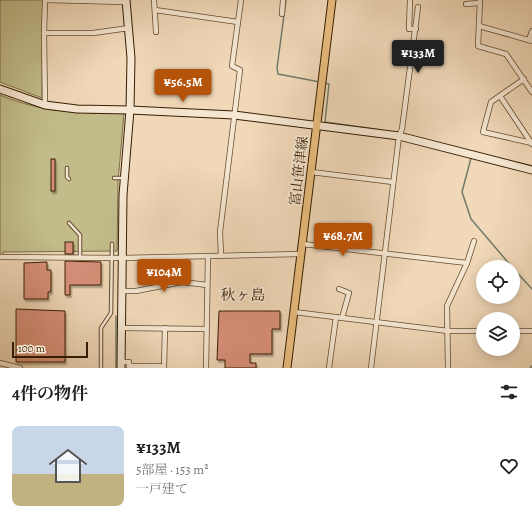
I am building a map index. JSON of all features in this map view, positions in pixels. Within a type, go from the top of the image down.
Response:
[{"type":"main road","name":"富山笹津線","points":[[288,368],[332,0]]},
{"type":"street","points":[[154,0],[156,32]]},
{"type":"street","points":[[221,255],[220,232],[240,70],[232,66],[241,0]]},
{"type":"street","points":[[282,14],[283,0]]},
{"type":"street","points":[[410,0],[409,28],[416,29]]},
{"type":"street","points":[[45,104],[45,1],[126,1],[131,58],[130,110],[124,178],[121,365],[129,362],[129,367],[160,366],[160,368]]},
{"type":"street","points":[[466,4],[480,2],[478,46],[506,54],[532,92]]},
{"type":"street","points":[[371,368],[393,182],[399,136],[402,130],[418,7]]},
{"type":"street","points":[[155,10],[238,22]]},
{"type":"street","points":[[479,26],[531,41],[532,31]]},
{"type":"street","points":[[44,33],[94,33],[129,28]]},
{"type":"street","points":[[524,79],[491,102],[483,132],[532,144]]},
{"type":"street","points":[[0,89],[45,104],[77,109],[234,115],[399,136],[532,170]]},
{"type":"street","points":[[500,96],[532,144]]},
{"type":"street","points":[[311,172],[393,182]]},
{"type":"street","points":[[448,368],[447,306],[467,263],[474,241]]},
{"type":"street","points":[[303,244],[467,263]]},
{"type":"street","points":[[0,257],[18,259],[122,258],[301,254]]},
{"type":"street","points":[[206,368],[208,256]]},
{"type":"street","points":[[121,291],[136,291],[182,282],[207,285]]},
{"type":"street","points":[[339,289],[349,293],[342,318]]},
{"type":"street","points":[[294,312],[448,331],[476,331]]},
{"type":"street","points":[[329,368],[336,317]]},
{"type":"street","points":[[122,328],[206,329]]},
{"type":"street","points":[[164,328],[164,368]]},
{"type":"street","points":[[520,331],[532,331]]},
{"type":"street","points":[[0,362],[20,368]]},
{"type":"lane","points":[[67,168],[67,176],[69,179]]},
{"type":"lane","points":[[114,178],[124,178]]},
{"type":"lane","points":[[69,223],[80,235],[80,258]]},
{"type":"lane","points":[[101,368],[101,328],[111,313],[112,244]]},
{"type":"shaded area","points":[[0,0],[43,0],[42,98],[0,82]]},
{"type":"shaded area","points":[[0,95],[46,109],[92,113],[124,113],[118,182],[117,251],[3,252],[3,255],[0,255]]},
{"type":"building","points":[[51,159],[55,159],[55,191],[51,191]]},
{"type":"building","points":[[65,242],[73,242],[73,254],[65,254]]},
{"type":"building","points":[[65,261],[101,262],[101,285],[70,285],[70,295],[65,295]]},
{"type":"building","points":[[47,262],[47,270],[51,270],[51,292],[48,292],[48,299],[24,299],[24,263]]},
{"type":"building","points":[[16,309],[65,311],[65,362],[16,362]]},
{"type":"building","points":[[219,311],[280,311],[280,329],[272,329],[272,354],[250,354],[250,363],[256,363],[256,368],[225,368],[225,360],[217,360]]},
{"type":"waterway","points":[[286,0],[277,68],[278,74],[320,82]]},
{"type":"waterway","points":[[324,83],[329,84],[325,122],[382,130]]},
{"type":"waterway","points":[[448,152],[461,155]]},
{"type":"waterway","points":[[471,158],[462,192],[471,219],[506,260]]},
{"type":"waterway","points":[[520,276],[532,289]]},
{"type":"waterway","points":[[116,316],[116,368]]},
{"type":"district","name":"秋ヶ島","points":[[243,295]]}]
